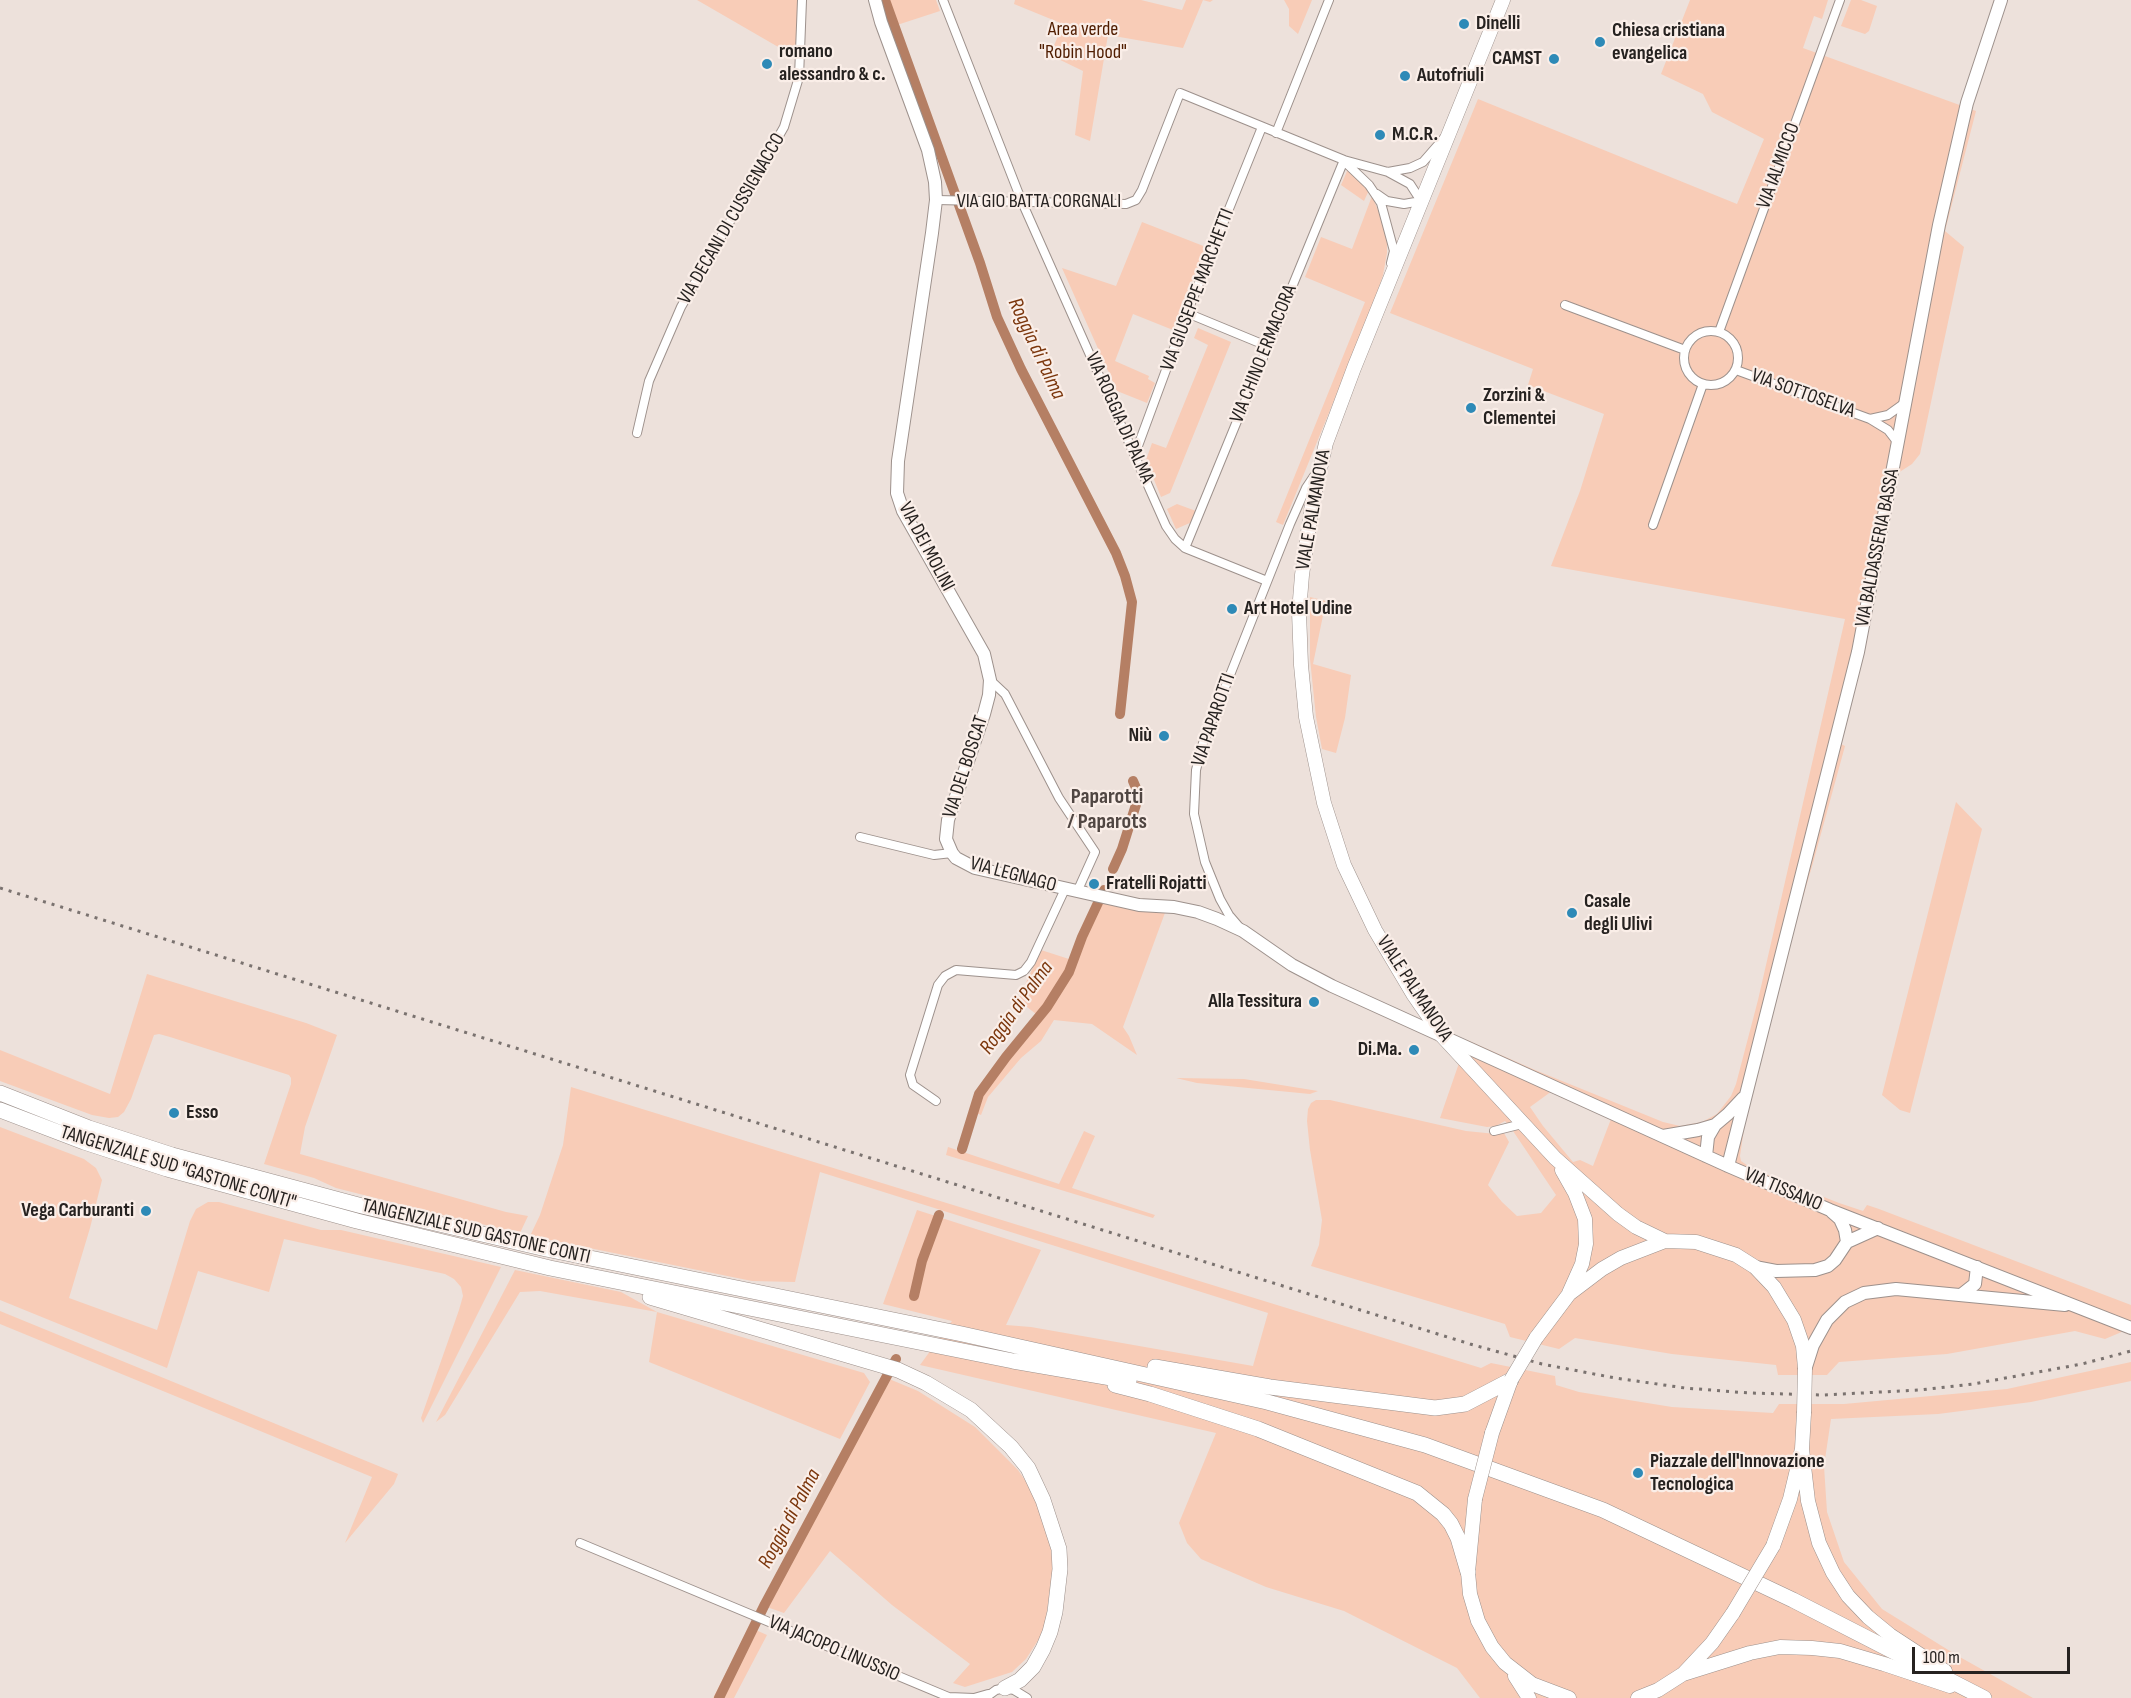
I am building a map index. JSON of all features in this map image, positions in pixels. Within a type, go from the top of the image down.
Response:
[{"type":"highway","name":"TANGENZIALE SUD GASTONE CONTI","points":[[0,1093],[89,1128],[172,1155],[362,1206],[546,1249],[962,1334]]},
{"type":"highway","name":"TANGENZIALE SUD \"GASTONE CONTI\"","points":[[0,1110],[84,1142],[167,1169],[357,1221]]},
{"type":"highway","name":"TANGENZIALE SUD GASTONE CONTI","points":[[357,1221],[550,1268],[1013,1361]]},
{"type":"highway","points":[[550,1268],[893,1368],[926,1383],[971,1410],[1011,1447],[1028,1468],[1043,1500],[1059,1549],[1060,1569],[1059,1589],[1050,1632],[1033,1667],[1020,1680],[1005,1689]]},
{"type":"highway","points":[[962,1334],[1270,1387],[1435,1408],[1465,1404],[1511,1380]]},
{"type":"highway","points":[[962,1334],[1267,1402],[1425,1445],[1603,1510],[1723,1566],[1984,1698]]},
{"type":"highway","points":[[1013,1361],[1128,1381],[1263,1410],[1424,1455],[1513,1483],[1723,1566]]},
{"type":"highway","points":[[1013,1361],[1149,1394],[1247,1425],[1417,1493],[1443,1514],[1451,1524],[1458,1538],[1468,1572]]},
{"type":"main road","name":"VIALE PALMANOVA","points":[[1503,0],[1334,418],[1319,469],[1306,539],[1299,612],[1303,691],[1316,773],[1332,833],[1358,898],[1393,962],[1442,1036],[1555,1158],[1618,1214],[1636,1227],[1665,1240]]},
{"type":"main road","name":"VIALE PALMANOVA","points":[[1555,1158],[1575,1193],[1585,1219],[1586,1244],[1582,1264],[1569,1294]]},
{"type":"main road","points":[[1530,1698],[1492,1647],[1478,1621],[1472,1600],[1468,1572],[1475,1499],[1492,1433],[1511,1380],[1536,1338],[1569,1294],[1621,1258],[1665,1240],[1696,1242],[1736,1255],[1755,1267],[1774,1287],[1794,1320],[1803,1346],[1805,1368],[1802,1449],[1808,1501],[1819,1543],[1833,1573],[1848,1596],[1890,1635],[1984,1698]]},
{"type":"main road","points":[[1638,1698],[1658,1690],[1683,1674],[1712,1643],[1733,1613],[1773,1546],[1790,1499],[1802,1449]]},
{"type":"main road","points":[[1683,1674],[1760,1651],[1780,1647],[1812,1648],[1840,1651],[1984,1698]]},
{"type":"main road","points":[[1504,1663],[1532,1684],[1569,1698]]},
{"type":"street","name":"VIA DECANI DI CUSSIGNACCO","points":[[637,433],[649,381],[681,307],[784,127],[800,77],[802,0]]},
{"type":"street","name":"VIA DEI MOLINI","points":[[875,0],[928,150],[939,201],[898,461],[897,493],[903,511],[984,654],[990,680],[1005,694],[1059,798],[1095,852],[1071,890]]},
{"type":"street","name":"VIA ROGGIA DI PALMA","points":[[943,0],[1022,202],[1166,526],[1185,548],[1267,581]]},
{"type":"street","points":[[1276,133],[1329,0]]},
{"type":"street","name":"VIA IALMICCO","points":[[1719,332],[1840,0]]},
{"type":"street","name":"VIA BALDASSERIA BASSA","points":[[1728,1166],[1858,652],[1939,225],[1967,103],[2001,0]]},
{"type":"street","name":"VIA GIO BATTA CORGNALI","points":[[939,201],[1126,204],[1136,200],[1143,190],[1180,93],[1344,160],[1388,172],[1410,184],[1421,201],[1404,204],[1387,201],[1374,192]]},
{"type":"street","name":"VIA GIUSEPPE MARCHETTI","points":[[1135,453],[1187,313],[1263,127]]},
{"type":"street","name":"VIA GIO BATTA CORGNALI","points":[[1388,172],[1410,168],[1423,162],[1450,130]]},
{"type":"street","name":"VIA GIO BATTA CORGNALI","points":[[1344,160],[1358,172],[1381,203],[1394,251],[1387,287]]},
{"type":"street","name":"VIA CHINO ERMACORA","points":[[1185,548],[1344,160]]},
{"type":"street","points":[[1565,305],[1685,350]]},
{"type":"street","points":[[1187,313],[1267,346]]},
{"type":"street","points":[[1719,332],[1734,343],[1738,361],[1736,370],[1719,385],[1703,384],[1689,375],[1685,367],[1685,350],[1689,342],[1702,333],[1719,332]]},
{"type":"street","name":"VIA SOTTOSELVA","points":[[1736,370],[1870,419],[1888,430],[1898,443]]},
{"type":"street","points":[[1653,525],[1703,384]]},
{"type":"street","name":"VIA SOTTOSELVA","points":[[1870,419],[1888,416],[1906,402]]},
{"type":"street","name":"VIA PAPAROTTI","points":[[1319,469],[1302,497],[1203,743],[1196,770],[1194,814],[1205,862],[1220,899],[1229,915],[1243,931],[1292,965],[1442,1036]]},
{"type":"street","name":"VIA DEL BOSCAT","points":[[951,853],[946,839],[948,820],[984,714],[990,680]]},
{"type":"street","points":[[860,837],[934,855],[951,853]]},
{"type":"street","name":"VIA LEGNAGO","points":[[951,853],[968,867],[1071,890]]},
{"type":"street","points":[[936,1101],[913,1085],[910,1075],[938,985],[945,976],[956,970],[1012,975],[1024,972],[1071,890],[1139,905],[1174,907],[1198,912],[1243,931]]},
{"type":"street","name":"VIA TISSANO","points":[[1442,1036],[1830,1210],[2131,1328]]},
{"type":"street","name":"VIA BALDASSERIA BASSA","points":[[1664,1136],[1715,1125],[1745,1095]]},
{"type":"street","points":[[1494,1131],[1522,1124]]},
{"type":"street","points":[[1707,1156],[1708,1137],[1715,1125]]},
{"type":"street","points":[[1830,1210],[1840,1219],[1845,1230],[1846,1242]]},
{"type":"street","points":[[1755,1267],[1776,1271],[1815,1270],[1828,1266],[1835,1260],[1846,1242],[1878,1227]]},
{"type":"street","points":[[1960,1295],[1975,1284],[1977,1268]]},
{"type":"street","points":[[1805,1368],[1813,1346],[1834,1311],[1854,1296],[1876,1290],[1896,1289],[2081,1307]]},
{"type":"street","name":"VIA JACOPO LINUSSIO","points":[[580,1543],[950,1698],[987,1696],[1005,1689]]},
{"type":"street","points":[[1005,1689],[1014,1689],[1027,1698]]},
{"type":"green space","points":[[697,0],[799,0],[799,59]]},
{"type":"green space","points":[[889,0],[936,0],[940,11],[897,25]]},
{"type":"green space","name":"Area verde \"Robin Hood\"","points":[[1015,0],[1141,0],[1182,10],[1186,0],[1203,0],[1183,48],[1108,35],[1090,141],[1075,135],[1083,71],[1050,55],[1063,24],[1014,4]]},
{"type":"green space","points":[[1284,0],[1312,0],[1298,34],[1289,26],[1289,9]]},
{"type":"green space","points":[[1690,0],[1828,0],[1822,19],[1814,16],[1803,48],[1976,111],[1945,231],[1964,247],[1920,454],[1912,464],[1898,473],[1866,637],[1841,744],[1845,746],[1803,897],[1800,897],[1764,1036],[1740,1156],[1741,1161],[1751,1168],[1839,1203],[1863,1211],[1867,1205],[1879,1209],[2131,1305],[2131,1328],[2105,1339],[2075,1331],[1947,1354],[1839,1362],[1827,1375],[1778,1375],[1776,1365],[1672,1354],[1575,1338],[1559,1349],[1510,1337],[1505,1324],[1311,1266],[1319,1245],[1322,1220],[1307,1121],[1308,1109],[1316,1100],[1330,1100],[1466,1131],[1504,1133],[1509,1142],[1488,1185],[1517,1216],[1541,1213],[1556,1195],[1513,1131],[1505,1121],[1496,1126],[1487,1127],[1440,1118],[1467,1040],[1663,1122],[1680,1126],[1702,1122],[1717,1114],[1731,1096],[1736,1084],[1758,1000],[1845,619],[1551,566],[1580,491],[1604,414],[1528,385],[1533,369],[1390,313],[1478,99],[1737,204],[1764,139],[1712,112],[1703,94],[1661,74]],"holes":[[[1552,1091],[1611,1119],[1593,1166],[1580,1160],[1573,1162],[1530,1107]]]},
{"type":"green space","points":[[1851,0],[1861,0],[1877,6],[1869,31],[1865,34],[1841,26]]},
{"type":"green space","points":[[1348,169],[1369,190],[1364,201],[1341,185]]},
{"type":"green space","points":[[1372,196],[1387,240],[1383,275],[1373,305],[1283,525],[1276,522],[1365,302],[1305,277],[1321,237],[1352,249]]},
{"type":"green space","points":[[1142,222],[1206,247],[1173,330],[1133,314],[1115,361],[1149,376],[1148,379],[1155,383],[1147,403],[1117,391],[1062,268],[1116,286]]},
{"type":"green space","points":[[1198,328],[1231,342],[1170,493],[1161,497],[1146,460],[1152,443],[1166,448],[1208,345],[1194,338]]},
{"type":"green space","points":[[1177,504],[1196,511],[1192,522],[1176,529],[1167,509]]},
{"type":"green space","points":[[1310,597],[1326,601],[1313,664],[1351,675],[1345,718],[1336,753],[1322,749],[1316,717],[1310,659]]},
{"type":"green space","points":[[1956,802],[1982,829],[1910,1113],[1900,1110],[1882,1095]]},
{"type":"green space","points":[[1101,901],[1166,910],[1123,1027],[1137,1055],[1092,1024],[1054,1020],[1041,1041],[1021,1058],[988,1097],[981,1115],[976,1113],[981,1096],[1060,992]]},
{"type":"green space","points":[[1041,950],[1072,960],[1036,1014],[1018,1000]]},
{"type":"green space","points":[[147,974],[306,1023],[337,1035],[305,1127],[300,1154],[506,1212],[528,1216],[520,1233],[336,1188],[314,1178],[264,1164],[291,1084],[289,1075],[170,1037],[154,1035],[131,1099],[124,1112],[118,1117],[92,1115],[0,1081],[0,1050],[110,1094]]},
{"type":"green space","points":[[1176,1078],[1244,1079],[1318,1091],[1310,1094],[1197,1083]]},
{"type":"green space","points":[[571,1087],[1481,1368],[1491,1363],[1555,1376],[1556,1385],[1579,1392],[1672,1407],[1773,1413],[1779,1404],[1844,1404],[2007,1389],[2131,1362],[2131,1381],[2031,1402],[1938,1414],[1831,1419],[1824,1466],[1827,1512],[1844,1562],[1882,1609],[1958,1656],[2033,1698],[1480,1698],[1457,1668],[1344,1611],[1266,1587],[1201,1559],[1187,1543],[1179,1523],[1216,1433],[920,1365],[952,1321],[883,1304],[917,1210],[1041,1250],[1006,1325],[1031,1327],[1253,1366],[1268,1313],[820,1172],[795,1282],[752,1281],[530,1236],[540,1215],[563,1145]]},
{"type":"green space","points":[[0,1127],[84,1159],[96,1168],[102,1180],[69,1298],[157,1330],[190,1221],[196,1209],[208,1202],[219,1202],[321,1230],[341,1230],[501,1267],[423,1423],[421,1418],[463,1296],[461,1287],[445,1274],[284,1239],[269,1292],[198,1271],[167,1368],[0,1300]]},
{"type":"green space","points":[[1084,1131],[1095,1136],[1072,1188],[1155,1215],[1153,1218],[946,1155],[948,1147],[1059,1184]]},
{"type":"green space","points":[[515,1270],[621,1292],[657,1312],[540,1291],[520,1292],[445,1415],[436,1422]]},
{"type":"green space","points":[[0,1311],[398,1474],[394,1484],[345,1543],[372,1477],[0,1324]]},
{"type":"green space","points":[[657,1312],[864,1373],[870,1382],[840,1439],[649,1362]]},
{"type":"green space","points":[[882,1376],[918,1391],[975,1427],[1018,1470],[1033,1492],[1051,1544],[1053,1570],[1044,1631],[1026,1659],[1012,1672],[965,1687],[953,1683],[970,1664],[892,1605],[830,1551],[784,1613],[761,1605]]},
{"type":"green space","points":[[749,1627],[767,1635],[734,1698],[713,1698]]},
{"type":"waterway","name":"Roggia di Palma","points":[[885,0],[980,263],[997,317],[1021,369],[1116,553],[1125,576],[1132,602],[1120,714]]},
{"type":"waterway","name":"Roggia di Palma","points":[[1113,869],[1122,849],[1139,795],[1133,781]]},
{"type":"waterway","name":"Roggia di Palma","points":[[962,1149],[979,1094],[1047,1007],[1069,972],[1104,890]]},
{"type":"waterway","name":"Roggia di Palma","points":[[914,1296],[922,1261],[939,1215]]},
{"type":"waterway","name":"Roggia di Palma","points":[[719,1698],[765,1604],[896,1359]]},
{"type":"railway","points":[[0,888],[1470,1344],[1542,1364],[1685,1388],[1823,1395],[1920,1390],[1973,1384],[2082,1364],[2131,1351]]},
{"type":"place","name":"Dinelli","points":[[1464,24]]},
{"type":"place","name":"Chiesa cristiana evangelica","points":[[1600,42]]},
{"type":"place","name":"CAMST","points":[[1554,59]]},
{"type":"place","name":"romano alessandro & c.","points":[[767,64]]},
{"type":"place","name":"Autofriuli","points":[[1405,76]]},
{"type":"place","name":"M.C.R.","points":[[1380,135]]},
{"type":"place","name":"Zorzini & Clementei","points":[[1471,408]]},
{"type":"place","name":"Art Hotel Udine","points":[[1232,609]]},
{"type":"place","name":"Niù","points":[[1164,736]]},
{"type":"place","name":"Fratelli Rojatti","points":[[1094,884]]},
{"type":"place","name":"Casale degli Ulivi","points":[[1572,913]]},
{"type":"place","name":"Alla Tessitura","points":[[1314,1002]]},
{"type":"place","name":"Di.Ma.","points":[[1414,1050]]},
{"type":"place","name":"Esso","points":[[174,1113]]},
{"type":"place","name":"Vega Carburanti","points":[[146,1211]]},
{"type":"place","name":"Piazzale dell'Innovazione Tecnologica","points":[[1638,1473]]},
{"type":"district","name":"Paparotti / Paparots","points":[[1107,810]]}]
